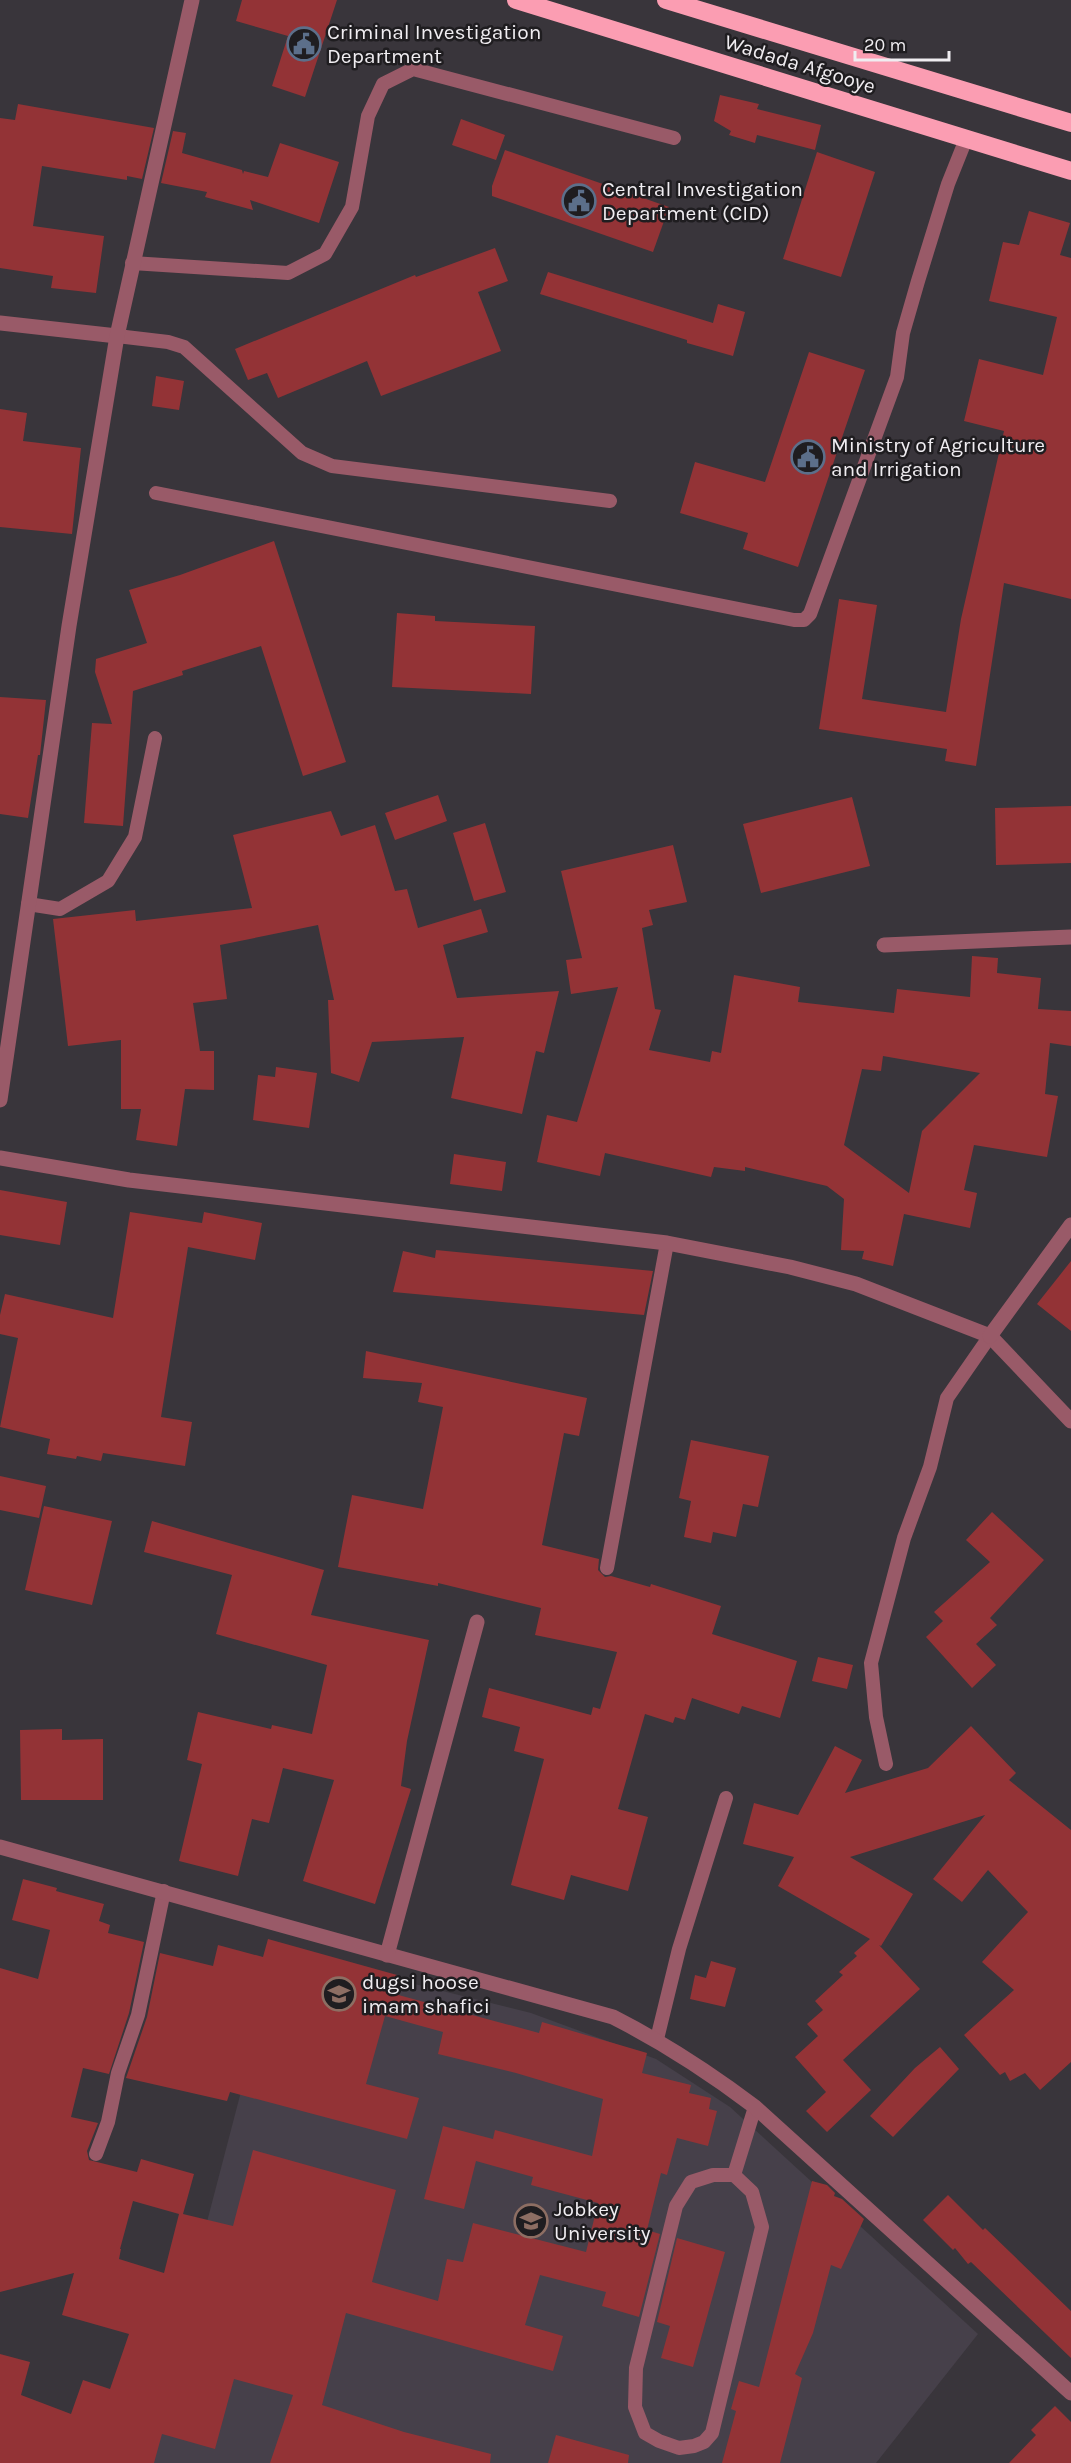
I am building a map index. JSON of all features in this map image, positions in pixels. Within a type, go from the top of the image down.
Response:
[{"type":"highway","name":"Wadada Afgooye","points":[[516,0],[1071,171]]},
{"type":"highway","name":"Wadada Afgooye","points":[[666,0],[706,7],[1071,123]]},
{"type":"street","points":[[0,1100],[69,626],[117,336],[192,0]]},
{"type":"street","points":[[0,323],[117,336]]},
{"type":"street","points":[[884,945],[1071,937]]},
{"type":"street","points":[[0,1158],[129,1180],[667,1243],[790,1267],[856,1284],[990,1336],[1071,1421]]},
{"type":"street","points":[[990,1336],[1071,1225]]},
{"type":"street","points":[[387,1955],[477,1622]]},
{"type":"street","points":[[0,1847],[613,2017],[657,2039],[703,2068],[755,2107],[1071,2393]]},
{"type":"lane","points":[[132,263],[288,273],[325,254],[352,207],[368,116],[383,84],[414,69],[674,138]]},
{"type":"lane","points":[[156,494],[794,620],[804,620],[810,614],[897,377],[903,333],[918,281],[948,184],[966,139]]},
{"type":"lane","points":[[117,336],[168,342],[184,347],[302,453],[332,466],[610,501]]},
{"type":"lane","points":[[28,904],[60,909],[108,881],[135,837],[154,738]]},
{"type":"lane","points":[[607,1568],[667,1243]]},
{"type":"lane","points":[[886,1764],[876,1717],[872,1663],[904,1538],[930,1467],[947,1398],[990,1336]]},
{"type":"lane","points":[[657,2039],[679,1949],[726,1798]]},
{"type":"lane","points":[[96,2154],[108,2122],[118,2073],[138,2015],[164,1892]]},
{"type":"lane","points":[[734,2175],[755,2107]]},
{"type":"lane","points":[[713,2175],[734,2175],[752,2192],[762,2227],[712,2433],[704,2442],[680,2448],[659,2441],[645,2433],[635,2407],[636,2368],[676,2206],[691,2182],[713,2175]]},
{"type":"shaded area","name":"Jobkey University","points":[[278,1950],[531,2013],[656,2059],[730,2107],[978,2334],[876,2463],[144,2463]]},
{"type":"building","name":"Criminal Investigation Department","points":[[242,0],[337,0],[305,97],[272,86],[288,36],[236,21]]},
{"type":"building","points":[[720,95],[759,104],[757,109],[821,125],[815,150],[757,135],[755,143],[729,135],[731,131],[714,121]]},
{"type":"building","points":[[18,104],[154,128],[142,179],[127,176],[127,180],[42,166],[33,226],[104,236],[96,293],[51,288],[53,276],[0,268],[0,118],[15,120]]},
{"type":"building","points":[[461,119],[505,135],[496,160],[452,145]]},
{"type":"building","points":[[173,131],[186,133],[182,153],[242,170],[243,174],[244,171],[268,177],[280,143],[339,162],[319,223],[250,200],[253,210],[205,197],[207,192],[161,183]]},
{"type":"building","name":"Central Investigation Department (CID)","points":[[505,150],[669,207],[653,252],[492,196],[492,186]]},
{"type":"building","points":[[817,152],[875,172],[841,277],[783,259]]},
{"type":"building","points":[[1029,211],[1070,223],[1060,255],[1071,258],[1071,599],[1004,583],[976,766],[945,761],[947,749],[819,729],[839,599],[877,605],[862,699],[946,712],[961,619],[1004,431],[964,421],[979,359],[1043,375],[1057,317],[989,301],[1003,242],[1019,245]]},
{"type":"building","points":[[495,248],[508,281],[478,292],[501,351],[381,396],[367,361],[278,398],[267,373],[248,380],[235,349],[415,275],[416,277]]},
{"type":"building","points":[[548,272],[713,323],[718,304],[745,312],[733,356],[540,294]]},
{"type":"building","points":[[809,352],[865,370],[798,567],[743,549],[748,533],[680,513],[695,462],[765,482]]},
{"type":"building","points":[[156,376],[184,381],[179,410],[152,406]]},
{"type":"building","points":[[0,409],[27,413],[23,441],[81,448],[72,534],[0,527]]},
{"type":"building","points":[[274,541],[346,762],[303,776],[261,646],[182,671],[183,675],[133,691],[123,826],[84,823],[92,723],[112,724],[95,672],[96,659],[147,643],[129,590],[180,575]]},
{"type":"building","points":[[397,613],[435,616],[435,621],[535,626],[531,694],[392,687]]},
{"type":"building","points":[[0,697],[46,700],[40,755],[38,755],[28,818],[0,814]]},
{"type":"building","points":[[438,795],[447,821],[395,840],[385,813]]},
{"type":"building","points":[[852,797],[870,866],[761,893],[743,824]]},
{"type":"building","points":[[1071,806],[1071,863],[996,865],[995,808]]},
{"type":"building","points":[[331,811],[341,836],[375,825],[395,891],[407,889],[418,928],[481,909],[488,932],[443,945],[457,998],[559,991],[544,1053],[536,1051],[522,1114],[451,1098],[464,1037],[372,1042],[359,1082],[331,1073],[328,1000],[334,1000],[318,925],[220,945],[227,999],[193,1003],[200,1051],[214,1051],[214,1090],[185,1089],[177,1146],[136,1140],[141,1109],[121,1109],[121,1040],[68,1046],[53,919],[135,910],[136,921],[252,908],[233,835]]},
{"type":"building","points":[[485,823],[506,892],[474,901],[453,833]]},
{"type":"building","points":[[673,845],[687,902],[649,910],[653,925],[642,928],[655,1009],[661,1010],[649,1050],[710,1062],[712,1051],[721,1053],[734,975],[800,987],[798,1002],[894,1013],[897,989],[970,997],[972,956],[998,958],[997,973],[1041,978],[1038,1009],[1071,1011],[1071,1046],[1050,1043],[1045,1094],[1058,1096],[1047,1157],[974,1145],[964,1190],[977,1193],[970,1228],[904,1214],[893,1266],[862,1259],[864,1251],[841,1250],[844,1199],[827,1186],[745,1167],[745,1171],[714,1167],[711,1177],[605,1153],[600,1176],[537,1162],[547,1115],[577,1122],[618,987],[571,994],[566,960],[582,958],[561,871]],"holes":[[[883,1056],[980,1073],[922,1131],[909,1193],[844,1145],[862,1069],[881,1071]]]},
{"type":"building","points":[[276,1067],[317,1073],[309,1128],[253,1120],[258,1075],[275,1077]]},
{"type":"building","points":[[454,1154],[506,1162],[502,1191],[450,1184]]},
{"type":"building","points":[[0,1190],[67,1202],[60,1245],[0,1235]]},
{"type":"building","points":[[130,1212],[202,1223],[204,1212],[262,1223],[255,1260],[188,1247],[161,1417],[192,1422],[185,1466],[103,1453],[101,1461],[77,1456],[76,1459],[47,1454],[50,1439],[0,1427],[18,1338],[0,1334],[0,1315],[5,1294],[113,1318]]},
{"type":"building","points":[[436,1250],[653,1271],[644,1315],[393,1292],[403,1251],[435,1258]]},
{"type":"building","points":[[1071,1261],[1071,1331],[1037,1304]]},
{"type":"building","points":[[366,1351],[587,1398],[579,1436],[564,1433],[542,1545],[599,1559],[598,1570],[605,1577],[611,1576],[650,1587],[651,1584],[721,1606],[712,1634],[797,1661],[780,1718],[742,1706],[739,1714],[692,1698],[685,1720],[675,1717],[673,1723],[645,1714],[618,1809],[648,1817],[628,1891],[571,1875],[564,1900],[511,1885],[544,1759],[514,1751],[520,1727],[482,1717],[489,1688],[591,1715],[593,1707],[600,1709],[617,1652],[535,1635],[541,1608],[438,1583],[438,1586],[338,1567],[352,1495],[423,1509],[443,1407],[418,1402],[422,1383],[363,1378]]},
{"type":"building","points":[[691,1440],[769,1456],[758,1507],[743,1504],[736,1537],[713,1532],[711,1543],[684,1537],[691,1501],[679,1498]]},
{"type":"building","points":[[0,1476],[46,1486],[39,1518],[0,1510]]},
{"type":"building","points":[[44,1506],[112,1521],[92,1605],[25,1590]]},
{"type":"building","points":[[992,1512],[1044,1560],[990,1618],[997,1625],[976,1644],[996,1665],[972,1688],[926,1637],[943,1621],[934,1612],[990,1562],[966,1540]]},
{"type":"building","points":[[152,1521],[324,1570],[311,1615],[429,1640],[407,1741],[401,1786],[411,1789],[375,1904],[303,1881],[334,1780],[283,1768],[269,1823],[252,1819],[238,1876],[179,1861],[202,1764],[187,1760],[198,1712],[271,1729],[272,1725],[312,1734],[327,1665],[216,1634],[232,1575],[144,1552]]},
{"type":"building","points":[[818,1657],[853,1665],[847,1689],[812,1681]]},
{"type":"building","points":[[971,1726],[1016,1773],[1009,1780],[1071,1830],[1071,2062],[1040,2090],[1025,2073],[1010,2081],[1005,2072],[1000,2075],[964,2035],[1014,1990],[982,1962],[1028,1912],[988,1870],[962,1902],[933,1879],[985,1815],[850,1857],[913,1894],[881,1946],[879,1945],[920,1989],[843,2060],[871,2090],[827,2132],[806,2111],[826,2092],[795,2057],[818,2036],[807,2024],[823,2010],[815,2001],[843,1975],[839,1972],[857,1956],[854,1953],[870,1939],[778,1886],[794,1857],[743,1844],[754,1803],[798,1815],[835,1746],[862,1760],[845,1793],[928,1768]]},
{"type":"building","points":[[62,1729],[62,1740],[103,1739],[103,1800],[21,1800],[20,1730]]},
{"type":"building","points":[[23,1879],[104,1904],[99,1921],[110,1925],[108,1933],[144,1942],[129,2013],[109,2074],[83,2068],[71,2117],[98,2123],[87,2151],[89,2160],[137,2172],[141,2159],[194,2174],[183,2214],[233,2226],[253,2150],[396,2190],[372,2282],[438,2301],[447,2259],[463,2262],[473,2223],[586,2252],[598,2203],[531,2185],[533,2177],[476,2161],[464,2209],[424,2199],[443,2126],[493,2139],[495,2130],[592,2156],[603,2099],[516,2073],[438,2054],[443,2032],[385,2016],[366,2084],[419,2098],[407,2139],[230,2092],[227,2101],[126,2078],[147,2017],[160,1953],[213,1966],[218,1945],[263,1957],[268,1939],[397,1975],[391,1993],[539,2033],[542,2022],[647,2053],[642,2073],[691,2085],[689,2093],[711,2098],[709,2109],[717,2111],[708,2146],[677,2138],[667,2175],[661,2173],[647,2230],[660,2234],[639,2317],[602,2306],[606,2292],[540,2275],[525,2325],[563,2336],[553,2371],[346,2313],[322,2405],[404,2432],[491,2454],[490,2463],[270,2463],[293,2395],[234,2379],[215,2449],[162,2434],[154,2463],[0,2463],[0,2354],[30,2362],[21,2395],[71,2414],[83,2380],[110,2389],[129,2334],[62,2315],[74,2273],[0,2292],[0,1968],[38,1979],[50,1930],[12,1920]],"holes":[[[133,2201],[179,2214],[164,2273],[119,2259]]]},
{"type":"building","points":[[711,1961],[736,1968],[725,2007],[690,1999],[695,1975],[706,1978]]},
{"type":"building","points":[[940,2047],[959,2069],[893,2137],[870,2116],[915,2068]]},
{"type":"building","points":[[812,2181],[827,2185],[835,2193],[834,2196],[842,2199],[864,2219],[841,2269],[831,2265],[813,2333],[795,2374],[802,2378],[780,2463],[722,2463],[736,2411],[731,2409],[739,2381],[759,2387]]},
{"type":"building","points":[[948,2195],[1071,2311],[1071,2358],[971,2262],[968,2264],[955,2248],[953,2250],[923,2220]]},
{"type":"building","points":[[677,2238],[725,2252],[693,2367],[661,2358],[670,2326],[657,2322]]},
{"type":"building","points":[[1055,2406],[1071,2422],[1071,2463],[1009,2463],[1036,2435],[1031,2430]]},
{"type":"building","points":[[556,2435],[629,2455],[628,2463],[548,2463]]},
{"type":"place","name":"Criminal Investigation Department","points":[[304,44]]},
{"type":"place","name":"Central Investigation Department (CID)","points":[[579,201]]},
{"type":"place","name":"Ministry of Agriculture and Irrigation","points":[[808,457]]},
{"type":"place","name":"dugsi hoose imam shafici","points":[[339,1994]]},
{"type":"place","name":"Jobkey University","points":[[531,2221]]}]
